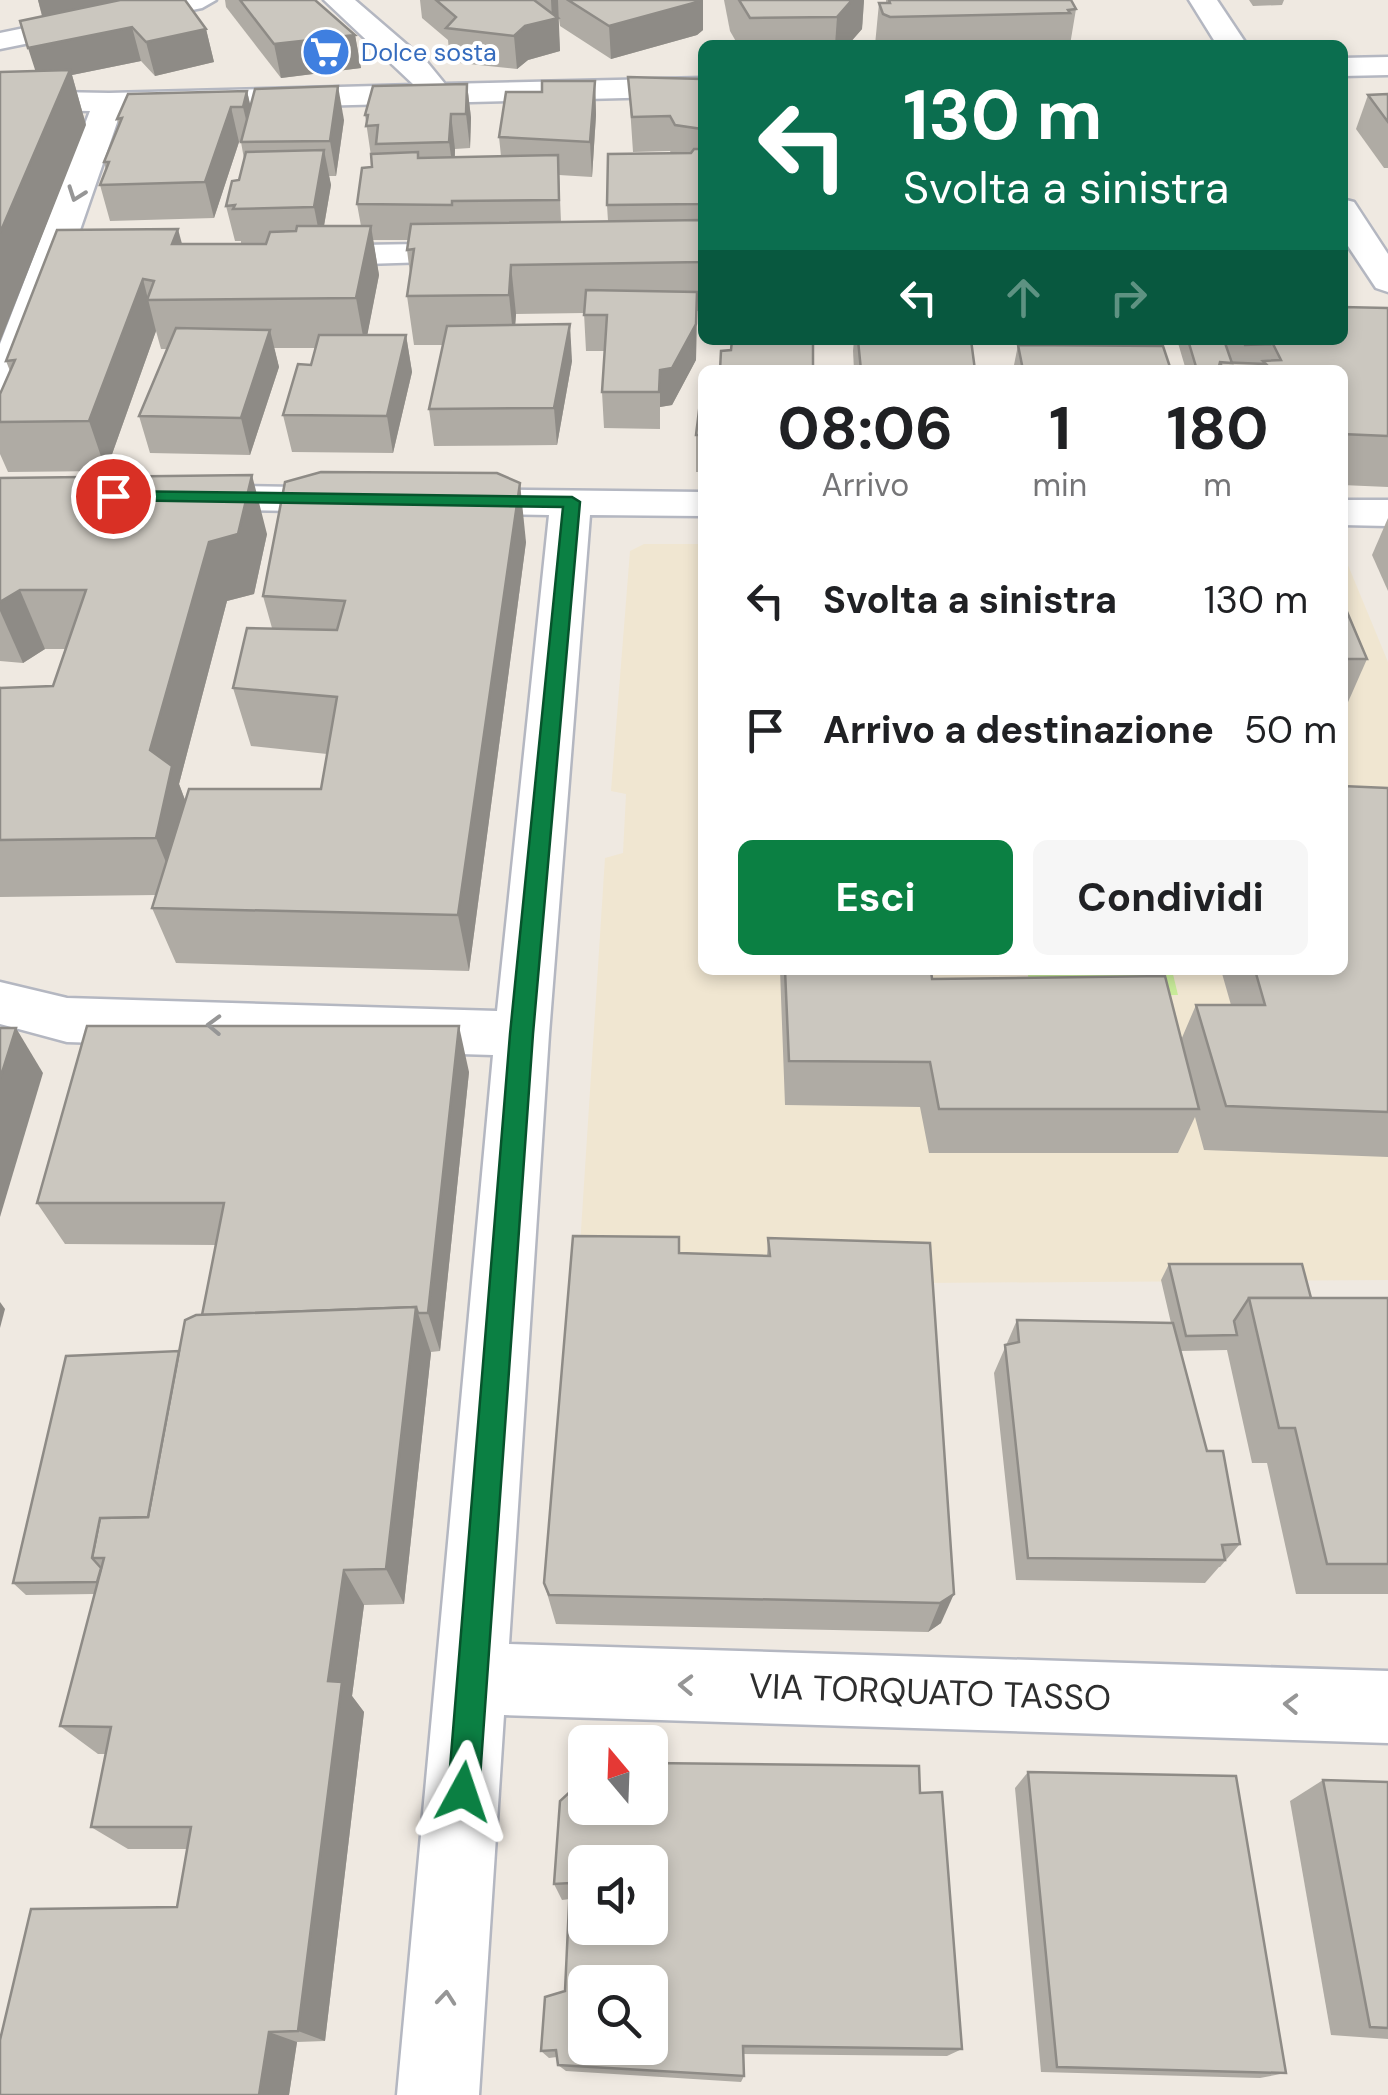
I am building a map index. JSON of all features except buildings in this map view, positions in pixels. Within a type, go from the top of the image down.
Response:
[{"type":"street","points":[[0,82],[7,79],[3,28],[202,0]]},
{"type":"street","points":[[1204,0],[1229,40]]},
{"type":"street","points":[[345,6],[386,4]]},
{"type":"street","points":[[345,6],[416,68],[438,95]]},
{"type":"street","points":[[1348,67],[1388,66]]},
{"type":"street","points":[[0,100],[109,102],[698,87]]},
{"type":"street","points":[[0,389],[109,102]]},
{"type":"street","points":[[1354,242],[1388,281]]},
{"type":"street","points":[[269,256],[506,253]]},
{"type":"street","points":[[52,259],[92,258]]},
{"type":"street","points":[[157,497],[698,504]]},
{"type":"street","points":[[438,2095],[522,1034],[572,502]]},
{"type":"street","points":[[1348,512],[1388,513]]},
{"type":"street","points":[[0,1003],[67,1020],[522,1034]]},
{"type":"street","name":"VIA TORQUATO TASSO","points":[[473,1678],[1388,1707]]},
{"type":"shaded area","points":[[644,544],[698,544],[698,975],[1348,975],[1348,565],[1388,662],[1388,1280],[920,1283],[578,1277],[605,858],[623,853],[626,794],[611,791],[630,551]]},
{"type":"green space","points":[[1028,975],[1173,975],[1178,995],[1032,996]]},
{"type":"place","name":"Dolce sosta","points":[[326,52]]},
{"type":"route","points":[[113,496],[572,502],[522,1034],[463,1792]]}]
